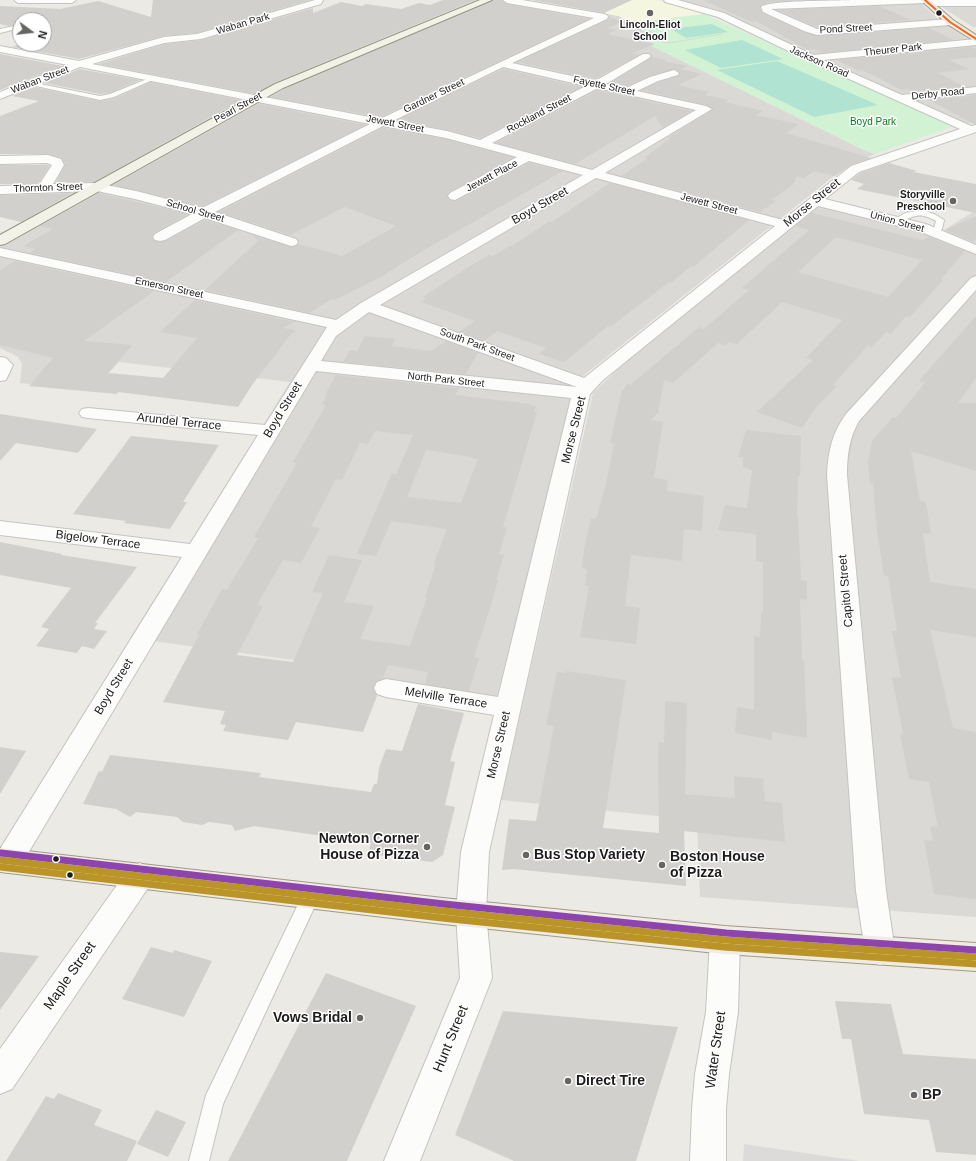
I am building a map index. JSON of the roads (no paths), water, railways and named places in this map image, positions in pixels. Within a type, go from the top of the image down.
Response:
[{"type":"main road","points":[[926,1],[950,22],[976,41]]},
{"type":"main road","points":[[4,861],[471,914],[725,940],[976,957]]},
{"type":"street","points":[[18,0],[72,0]]},
{"type":"street","name":"Waban Park","points":[[80,64],[164,40],[181,40],[198,37],[318,2],[319,0]]},
{"type":"street","name":"Pearl Street","points":[[0,241],[256,98],[302,76],[488,0]]},
{"type":"street","name":"Gardner Street","points":[[160,237],[202,213],[382,122],[604,17],[507,0]]},
{"type":"street","name":"Jackson Road","points":[[668,0],[721,15],[810,58],[972,128]]},
{"type":"street","points":[[926,1],[976,3]]},
{"type":"street","name":"Pond Street","points":[[926,1],[784,5],[765,7],[766,10],[817,32],[950,22]]},
{"type":"street","name":"Waban Park","points":[[164,40],[170,34],[192,28]]},
{"type":"street","name":"Theurer Park","points":[[810,58],[976,41]]},
{"type":"street","name":"Jewett Street","points":[[0,49],[382,122],[482,144],[785,225]]},
{"type":"street","name":"Rockland Street","points":[[482,144],[646,56]]},
{"type":"street","name":"Waban Street","points":[[0,96],[80,64]]},
{"type":"street","name":"Fayette Street","points":[[502,64],[706,109]]},
{"type":"street","points":[[628,91],[654,78],[674,73]]},
{"type":"street","name":"Derby Road","points":[[900,98],[976,90]]},
{"type":"street","name":"Boyd Street","points":[[4,861],[197,552],[330,333],[339,324],[367,306],[706,109]]},
{"type":"street","name":"Morse Street","points":[[471,914],[475,852],[507,708],[584,390],[854,169],[972,128]]},
{"type":"street","name":"Jewett Place","points":[[455,196],[528,156]]},
{"type":"street","points":[[0,160],[48,159],[57,162],[58,165],[44,188]]},
{"type":"street","name":"Thornton Street","points":[[0,190],[97,187]]},
{"type":"street","name":"School Street","points":[[97,187],[136,195],[202,213],[290,242]]},
{"type":"street","name":"Union Street","points":[[815,201],[934,232],[976,250]]},
{"type":"street","name":"Emerson Street","points":[[0,252],[339,324]]},
{"type":"street","name":"Capitol Street","points":[[880,951],[871,891],[837,474],[838,453],[842,434],[852,418],[976,281]]},
{"type":"street","name":"South Park Street","points":[[367,306],[584,390]]},
{"type":"street","points":[[0,362],[4,365],[0,376]]},
{"type":"street","name":"North Park Street","points":[[310,365],[584,390]]},
{"type":"street","name":"Arundel Terrace","points":[[88,413],[270,431]]},
{"type":"street","name":"Bigelow Terrace","points":[[0,528],[197,552]]},
{"type":"street","name":"Melville Terrace","points":[[386,688],[507,708]]},
{"type":"street","name":"Maple Street","points":[[0,1077],[140,876]]},
{"type":"street","name":"Hunt Street","points":[[402,1161],[476,978],[471,914]]},
{"type":"street","name":"Water Street","points":[[708,1161],[709,1108],[712,1074],[722,1012],[725,940]]},
{"type":"lane","points":[[0,31],[12,28]]},
{"type":"lane","points":[[30,84],[100,98],[112,96],[154,78]]},
{"type":"lane","points":[[199,1161],[213,1102],[311,895]]},
{"type":"place","name":"Lincoln-Eliot School","points":[[650,13]]},
{"type":"place","name":"Storyville Preschool","points":[[953,201]]},
{"type":"place","name":"Newton Corner House of Pizza","points":[[427,847]]},
{"type":"place","name":"Bus Stop Variety","points":[[526,855]]},
{"type":"place","name":"Boston House of Pizza","points":[[662,865]]},
{"type":"place","name":"Vows Bridal","points":[[360,1018]]},
{"type":"place","name":"Direct Tire","points":[[568,1081]]},
{"type":"place","name":"BP","points":[[914,1095]]},
{"type":"park label","name":"Boyd Park","points":[[873,122]]}]
